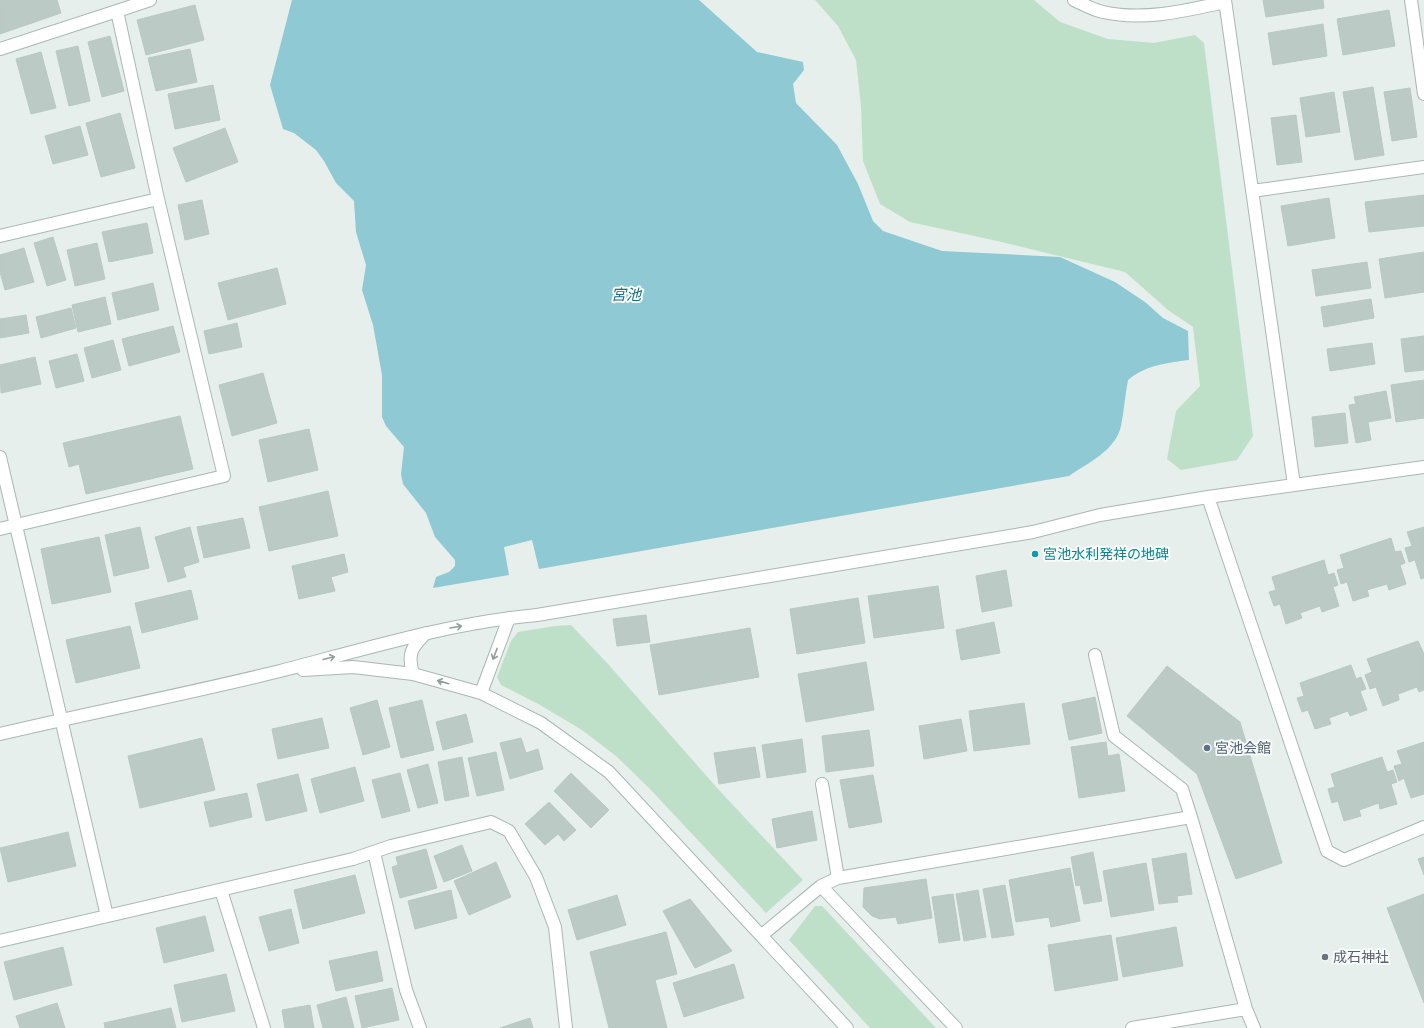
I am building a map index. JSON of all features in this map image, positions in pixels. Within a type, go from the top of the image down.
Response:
[{"type":"street","points":[[0,49],[150,0]]},
{"type":"street","points":[[1074,0],[1102,12],[1145,16],[1186,11],[1225,1],[1294,486]]},
{"type":"street","points":[[1411,0],[1424,94]]},
{"type":"street","points":[[0,529],[224,476],[158,199],[117,11]]},
{"type":"street","points":[[1252,191],[1424,167]]},
{"type":"street","points":[[0,236],[158,199]]},
{"type":"street","points":[[0,457],[107,916]]},
{"type":"street","points":[[0,734],[278,671],[426,633],[1033,532],[1100,515],[1208,497],[1424,467]]},
{"type":"street","points":[[1208,497],[1327,851],[1344,860],[1424,827]]},
{"type":"street","points":[[481,693],[509,618]]},
{"type":"street","points":[[413,674],[410,665],[410,653],[426,633]]},
{"type":"street","points":[[1095,655],[1114,736],[1182,789],[1246,1008],[1254,1028]]},
{"type":"street","points":[[278,671],[353,667],[413,674],[481,693],[541,723],[609,772],[847,1028]]},
{"type":"street","points":[[822,784],[838,878]]},
{"type":"street","points":[[762,935],[821,886],[838,878],[1191,817]]},
{"type":"street","points":[[0,941],[353,859],[391,846],[491,822],[508,831],[536,877],[555,927],[566,1028]]},
{"type":"street","points":[[374,852],[406,990],[420,1028]]},
{"type":"street","points":[[821,886],[956,1028]]},
{"type":"street","points":[[221,890],[264,1028]]},
{"type":"street","points":[[1132,1028],[1246,1008]]},
{"type":"green space","points":[[815,0],[1034,0],[1060,22],[1108,39],[1154,43],[1195,35],[1204,43],[1253,436],[1237,460],[1181,470],[1167,459],[1176,411],[1200,386],[1193,327],[1168,310],[1125,272],[997,241],[910,222],[880,204],[863,161],[861,106],[856,60],[838,26]]},
{"type":"green space","points":[[571,625],[608,664],[718,789],[803,880],[766,913],[649,788],[616,756],[582,730],[540,705],[501,685],[497,677],[511,641],[518,632]]},
{"type":"green space","points":[[815,906],[822,906],[936,1028],[870,1028],[789,940]]},
{"type":"water","name":"宮池","points":[[292,0],[699,0],[757,52],[803,62],[804,70],[793,84],[796,103],[837,145],[858,184],[873,221],[883,231],[942,251],[1060,257],[1115,282],[1145,302],[1163,318],[1188,331],[1189,360],[1149,368],[1128,380],[1121,426],[1118,435],[1100,455],[1069,476],[539,569],[532,540],[504,547],[509,575],[433,588],[436,577],[449,572],[455,566],[455,560],[435,537],[426,513],[403,484],[401,474],[404,447],[386,426],[382,417],[382,375],[373,325],[362,290],[366,265],[356,232],[354,201],[336,183],[316,150],[294,133],[283,129],[270,85]]},
{"type":"building","points":[[0,0],[57,0],[61,13],[0,34]]},
{"type":"building","points":[[1263,0],[1323,0],[1324,8],[1266,17]]},
{"type":"building","points":[[195,5],[204,40],[146,55],[137,20]]},
{"type":"building","points":[[1389,10],[1395,46],[1343,55],[1337,19]]},
{"type":"building","points":[[1323,24],[1327,56],[1273,65],[1268,33]]},
{"type":"building","points":[[110,36],[124,91],[102,97],[88,42]]},
{"type":"building","points":[[78,46],[90,101],[69,106],[56,51]]},
{"type":"building","points":[[190,49],[197,82],[156,91],[148,58]]},
{"type":"building","points":[[41,52],[56,108],[31,114],[16,59]]},
{"type":"building","points":[[213,85],[220,120],[175,129],[168,94]]},
{"type":"building","points":[[1373,87],[1384,155],[1355,160],[1343,92]]},
{"type":"building","points":[[1410,88],[1417,137],[1392,141],[1384,92]]},
{"type":"building","points":[[1334,92],[1340,132],[1306,137],[1300,98]]},
{"type":"building","points":[[120,113],[135,168],[101,177],[86,123]]},
{"type":"building","points":[[1296,115],[1302,162],[1277,165],[1271,118]]},
{"type":"building","points":[[80,126],[88,155],[53,164],[45,136]]},
{"type":"building","points":[[225,128],[238,162],[186,182],[173,148]]},
{"type":"building","points":[[1424,195],[1424,226],[1369,232],[1365,202]]},
{"type":"building","points":[[1329,198],[1335,238],[1288,246],[1281,206]]},
{"type":"building","points":[[202,200],[209,234],[185,240],[178,205]]},
{"type":"building","points":[[147,223],[153,253],[109,262],[102,232]]},
{"type":"building","points":[[53,237],[66,280],[47,286],[34,243]]},
{"type":"building","points":[[97,243],[105,279],[75,286],[67,250]]},
{"type":"building","points":[[24,248],[34,282],[5,290],[0,272],[0,255]]},
{"type":"building","points":[[1424,252],[1424,292],[1385,298],[1379,259]]},
{"type":"building","points":[[1367,262],[1371,288],[1316,296],[1312,270]]},
{"type":"building","points":[[277,268],[286,304],[228,320],[218,283]]},
{"type":"building","points":[[153,283],[159,310],[118,320],[112,293]]},
{"type":"building","points":[[105,297],[111,324],[78,332],[72,305]]},
{"type":"building","points":[[1371,299],[1374,318],[1324,327],[1321,307]]},
{"type":"building","points":[[71,308],[76,328],[41,338],[36,317]]},
{"type":"building","points":[[26,315],[29,333],[0,338],[0,319]]},
{"type":"building","points":[[237,323],[242,347],[209,354],[204,331]]},
{"type":"building","points":[[173,326],[180,352],[129,366],[122,339]]},
{"type":"building","points":[[1424,336],[1424,370],[1405,372],[1401,339]]},
{"type":"building","points":[[113,340],[121,370],[92,378],[84,348]]},
{"type":"building","points":[[1372,343],[1375,364],[1330,371],[1327,349]]},
{"type":"building","points":[[77,354],[84,381],[56,388],[49,361]]},
{"type":"building","points":[[35,357],[41,384],[1,393],[0,365]]},
{"type":"building","points":[[263,373],[277,423],[232,436],[219,385]]},
{"type":"building","points":[[1424,380],[1424,418],[1396,422],[1391,385]]},
{"type":"building","points":[[1386,391],[1391,418],[1368,422],[1371,440],[1356,443],[1349,405],[1356,404],[1354,397]]},
{"type":"building","points":[[1345,413],[1348,443],[1315,447],[1312,417]]},
{"type":"building","points":[[180,416],[193,469],[86,494],[79,464],[69,467],[63,443]]},
{"type":"building","points":[[309,429],[318,470],[268,482],[259,440]]},
{"type":"building","points":[[328,491],[338,536],[269,551],[259,507]]},
{"type":"building","points":[[243,518],[250,548],[204,558],[197,527]]},
{"type":"building","points":[[140,527],[149,568],[114,576],[105,535]]},
{"type":"building","points":[[190,527],[199,562],[183,567],[186,577],[168,582],[155,537]]},
{"type":"building","points":[[1424,527],[1424,578],[1421,579],[1415,560],[1409,562],[1405,548],[1412,546],[1407,532]]},
{"type":"building","points":[[99,537],[111,592],[52,604],[41,549]]},
{"type":"building","points":[[1391,538],[1395,552],[1401,551],[1405,563],[1400,565],[1406,584],[1389,590],[1387,584],[1367,590],[1369,596],[1353,601],[1347,582],[1341,584],[1337,570],[1344,568],[1340,555]]},
{"type":"building","points":[[344,554],[348,572],[331,577],[335,591],[299,599],[292,566]]},
{"type":"building","points":[[1324,560],[1328,575],[1334,573],[1338,585],[1333,587],[1339,606],[1322,612],[1320,606],[1300,613],[1302,618],[1286,624],[1280,604],[1274,606],[1269,592],[1276,590],[1272,577]]},
{"type":"building","points":[[1006,570],[1012,606],[982,612],[976,576]]},
{"type":"building","points":[[938,586],[944,628],[874,638],[868,596]]},
{"type":"building","points":[[191,590],[198,619],[142,633],[135,603]]},
{"type":"building","points":[[858,598],[865,643],[797,654],[790,609]]},
{"type":"building","points":[[646,615],[650,642],[617,646],[613,619]]},
{"type":"building","points":[[994,622],[1000,653],[961,660],[956,630]]},
{"type":"building","points":[[130,626],[140,668],[76,683],[66,640]]},
{"type":"building","points":[[750,628],[759,677],[659,695],[650,645]]},
{"type":"building","points":[[1418,641],[1424,654],[1424,690],[1419,692],[1417,687],[1398,694],[1399,700],[1383,706],[1376,687],[1370,689],[1365,675],[1372,672],[1367,659]]},
{"type":"building","points":[[866,662],[874,710],[806,722],[798,674]]},
{"type":"building","points":[[1351,665],[1356,679],[1361,677],[1366,689],[1360,691],[1367,710],[1350,716],[1348,711],[1329,718],[1331,724],[1315,729],[1308,710],[1302,712],[1297,698],[1304,696],[1300,683]]},
{"type":"building","name":"宮池会館","points":[[1167,666],[1240,722],[1282,863],[1236,879],[1197,774],[1127,716]]},
{"type":"building","points":[[1095,697],[1102,733],[1069,740],[1062,704]]},
{"type":"building","points":[[377,700],[390,747],[363,755],[350,708]]},
{"type":"building","points":[[422,700],[434,750],[401,758],[389,708]]},
{"type":"building","points":[[1024,703],[1030,744],[974,751],[969,711]]},
{"type":"building","points":[[466,714],[473,742],[443,750],[436,722]]},
{"type":"building","points":[[322,718],[329,748],[278,759],[272,729]]},
{"type":"building","points":[[961,719],[967,751],[924,759],[919,726]]},
{"type":"building","points":[[869,730],[874,766],[826,772],[822,736]]},
{"type":"building","points":[[202,738],[215,790],[140,808],[128,756]]},
{"type":"building","points":[[521,738],[526,753],[538,749],[543,769],[510,779],[500,743]]},
{"type":"building","points":[[802,739],[806,772],[767,778],[762,745]]},
{"type":"building","points":[[1106,742],[1108,756],[1119,754],[1125,791],[1079,798],[1071,747]]},
{"type":"building","points":[[1424,742],[1424,794],[1411,798],[1404,778],[1399,781],[1394,766],[1402,764],[1397,751]]},
{"type":"building","points":[[755,747],[760,777],[719,784],[714,753]]},
{"type":"building","points":[[496,752],[504,790],[477,796],[468,758]]},
{"type":"building","points":[[462,757],[469,796],[445,801],[438,762]]},
{"type":"building","points":[[1382,757],[1387,772],[1393,770],[1397,782],[1391,784],[1397,804],[1380,809],[1379,803],[1359,810],[1361,816],[1344,821],[1338,801],[1332,803],[1328,789],[1335,787],[1331,774]]},
{"type":"building","points":[[428,764],[438,803],[418,808],[407,770]]},
{"type":"building","points":[[355,767],[364,801],[320,813],[311,779]]},
{"type":"building","points":[[400,773],[410,811],[382,818],[372,780]]},
{"type":"building","points":[[571,773],[609,810],[591,828],[554,791]]},
{"type":"building","points":[[298,774],[307,811],[266,821],[257,784]]},
{"type":"building","points":[[873,775],[882,822],[849,828],[840,780]]},
{"type":"building","points":[[247,793],[252,817],[210,827],[204,802]]},
{"type":"building","points":[[549,802],[576,830],[564,841],[558,834],[545,845],[525,824]]},
{"type":"building","points":[[812,811],[817,840],[777,848],[772,819]]},
{"type":"building","points":[[68,832],[76,866],[8,882],[0,848]]},
{"type":"building","points":[[462,845],[472,871],[444,882],[434,856]]},
{"type":"building","points":[[426,849],[437,888],[400,898],[392,867],[398,865],[396,857]]},
{"type":"building","points":[[1093,852],[1102,901],[1084,904],[1080,885],[1076,886],[1071,857]]},
{"type":"building","points":[[1186,853],[1192,894],[1177,896],[1178,902],[1159,904],[1152,859]]},
{"type":"building","points":[[1424,857],[1424,875],[1418,859]]},
{"type":"building","points":[[496,862],[511,897],[469,915],[454,881]]},
{"type":"building","points":[[1146,863],[1154,910],[1111,917],[1103,871]]},
{"type":"building","points":[[1070,868],[1080,921],[1051,927],[1049,917],[1016,922],[1009,880]]},
{"type":"building","points":[[355,875],[365,913],[303,929],[294,890]]},
{"type":"building","points":[[926,879],[932,918],[898,924],[896,917],[880,919],[872,916],[863,907],[864,888]]},
{"type":"building","points":[[1005,885],[1014,935],[992,938],[983,889]]},
{"type":"building","points":[[451,890],[457,918],[415,929],[408,901]]},
{"type":"building","points":[[978,890],[986,937],[964,941],[956,894]]},
{"type":"building","points":[[953,894],[960,940],[939,943],[932,897]]},
{"type":"building","points":[[1424,894],[1424,1003],[1387,908]]},
{"type":"building","points":[[617,895],[626,925],[577,940],[568,910]]},
{"type":"building","points":[[690,899],[732,951],[695,968],[663,911]]},
{"type":"building","points":[[291,909],[299,943],[269,951],[259,917]]},
{"type":"building","points":[[205,916],[214,951],[164,963],[156,928]]},
{"type":"building","points":[[1176,927],[1183,966],[1123,977],[1116,938]]},
{"type":"building","points":[[666,932],[677,974],[655,980],[667,1028],[609,1028],[590,952]]},
{"type":"building","points":[[1111,935],[1118,980],[1055,991],[1048,945]]},
{"type":"building","points":[[63,947],[72,985],[14,1000],[4,962]]},
{"type":"building","points":[[377,951],[383,981],[336,991],[329,961]]},
{"type":"building","points":[[734,964],[744,998],[684,1017],[673,983]]},
{"type":"building","points":[[226,974],[235,1011],[182,1022],[174,985]]},
{"type":"building","points":[[392,988],[399,1020],[362,1028],[355,996]]},
{"type":"building","points":[[346,997],[354,1028],[323,1028],[317,1005]]},
{"type":"building","points":[[57,1003],[65,1028],[20,1028],[16,1016]]},
{"type":"building","points":[[310,1005],[314,1028],[285,1028],[282,1010]]},
{"type":"building","points":[[171,1008],[176,1028],[105,1028],[104,1023]]},
{"type":"building","points":[[530,1018],[533,1028],[500,1028]]},
{"type":"place","name":"宮池水利発祥の地碑","points":[[1035,554]]},
{"type":"place","name":"宮池会館","points":[[1207,748]]},
{"type":"place","name":"成石神社","points":[[1325,957]]}]
